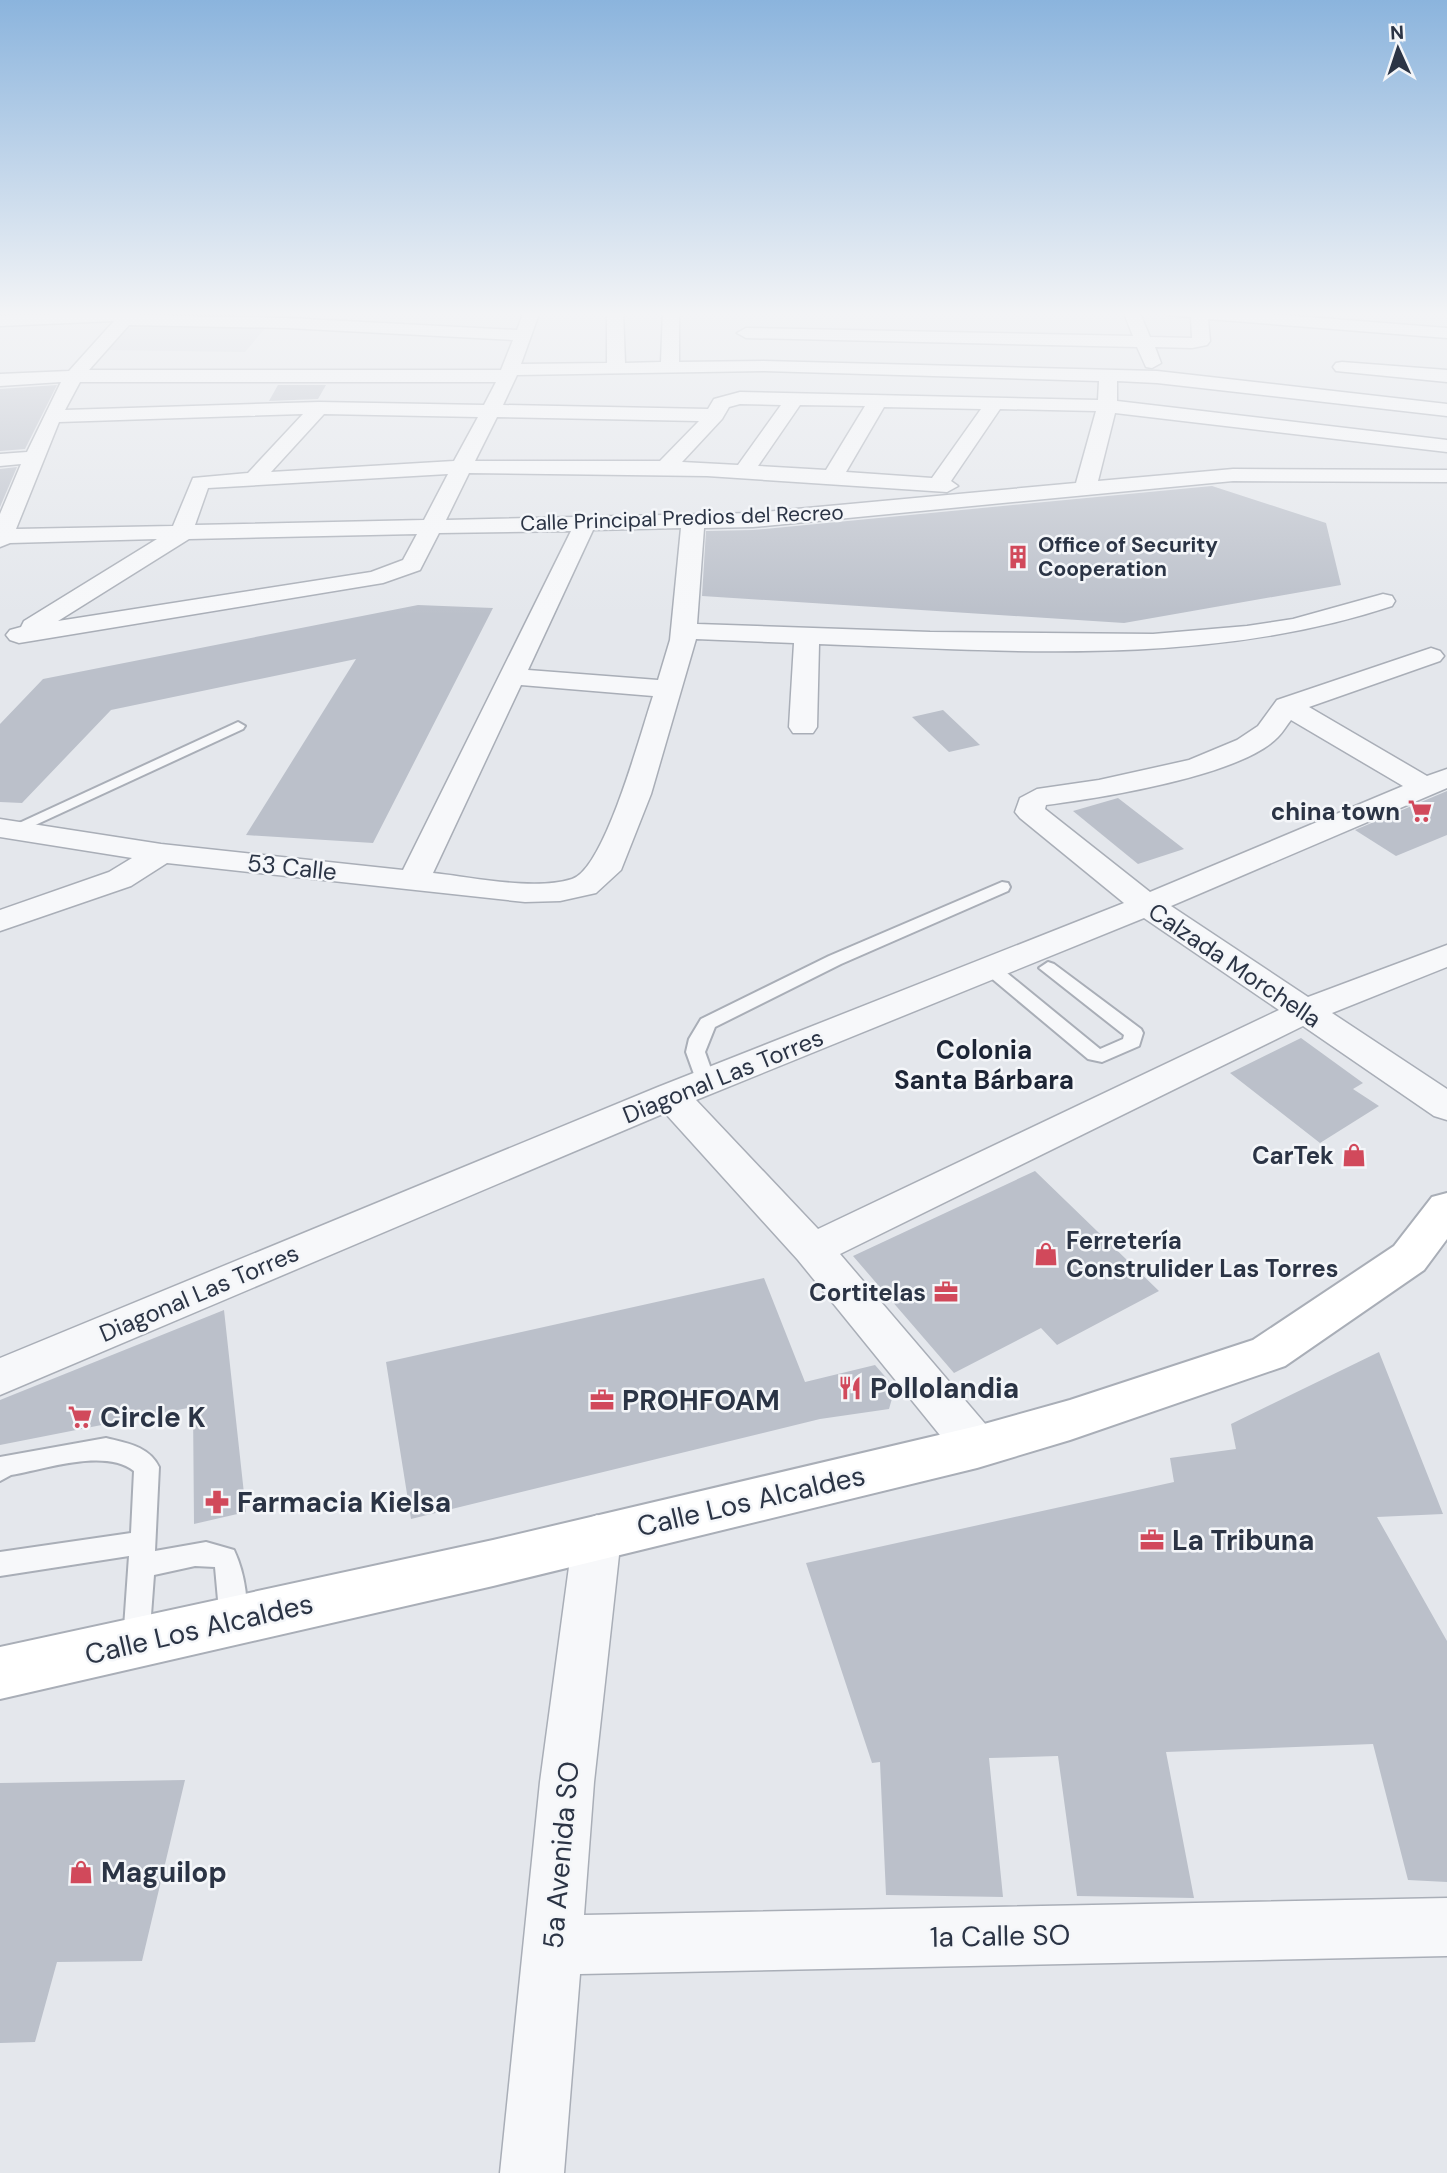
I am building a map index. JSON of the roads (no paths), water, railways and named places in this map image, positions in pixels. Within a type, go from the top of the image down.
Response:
[{"type":"main road","name":"Calle Los Alcaldes","points":[[0,1673],[597,1537],[977,1447],[1070,1420],[1269,1353],[1409,1258],[1447,1209]]},
{"type":"street","points":[[1,537],[54,412]]},
{"type":"street","points":[[52,416],[172,412]]},
{"type":"street","points":[[254,479],[315,412]]},
{"type":"street","points":[[10,636],[394,574],[412,565],[464,467],[489,412]]},
{"type":"street","points":[[520,412],[715,415]]},
{"type":"street","points":[[743,472],[785,412]]},
{"type":"street","points":[[833,475],[876,412]]},
{"type":"street","points":[[939,485],[988,412]]},
{"type":"street","points":[[1085,489],[1106,412]]},
{"type":"street","points":[[1161,412],[1447,446]]},
{"type":"street","points":[[1235,458],[1264,412]]},
{"type":"street","points":[[667,467],[715,415]]},
{"type":"street","points":[[0,460],[36,457]]},
{"type":"street","name":"Calle Principal Predios del Recreo","points":[[1,537],[694,522],[810,516],[1085,489],[1235,458],[1447,475]]},
{"type":"street","points":[[10,636],[181,534],[200,482],[321,479],[464,467],[667,467],[833,475],[1043,494]]},
{"type":"street","points":[[512,676],[670,689],[684,631],[694,522]]},
{"type":"street","points":[[413,881],[585,524]]},
{"type":"street","points":[[684,631],[807,637],[1160,643],[1234,637],[1341,617],[1383,601]]},
{"type":"street","points":[[803,727],[807,637]]},
{"type":"street","points":[[1287,706],[1431,656]]},
{"type":"street","name":"53 Calle","points":[[6,829],[160,852],[413,881],[525,892],[560,891],[585,886],[605,870],[636,794],[670,689]]},
{"type":"street","points":[[1287,706],[1436,783]]},
{"type":"street","name":"Calzada Morchella","points":[[1287,706],[1268,732],[1247,746],[1198,766],[1099,789],[1037,798],[1030,804],[1030,812],[1147,905],[1447,1107]]},
{"type":"street","name":"Diagonal Las Torres","points":[[0,1377],[689,1090],[1147,905],[1436,783]]},
{"type":"street","points":[[0,921],[120,879],[160,852]]},
{"type":"street","points":[[811,1250],[1304,1012],[1447,955]]},
{"type":"street","points":[[689,1090],[811,1250],[977,1447]]},
{"type":"street","name":"5a Avenida SO","points":[[532,2173],[567,1782],[597,1537]]},
{"type":"street","name":"1a Calle SO","points":[[552,1945],[1447,1927]]},
{"type":"lane","points":[[6,829],[238,726]]},
{"type":"lane","points":[[689,1090],[695,1040],[708,1023],[835,961],[1002,887]]},
{"type":"lane","points":[[990,968],[1095,1055],[1102,1056],[1132,1042],[1134,1033],[1048,968]]},
{"type":"lane","points":[[0,1471],[4,1466],[106,1448],[132,1455],[147,1467],[136,1643]]},
{"type":"lane","points":[[0,1564],[142,1554],[218,1554],[225,1558],[229,1570],[233,1622]]},
{"type":"place","name":"Office of Security Cooperation","points":[[1018,557]]},
{"type":"place","name":"china town","points":[[1420,811]]},
{"type":"place","name":"CarTek","points":[[1354,1155]]},
{"type":"place","name":"Ferretería Construlider Las Torres","points":[[1046,1254]]},
{"type":"place","name":"Cortitelas","points":[[946,1292]]},
{"type":"place","name":"Pollolandia","points":[[850,1388]]},
{"type":"place","name":"PROHFOAM","points":[[602,1400]]},
{"type":"place","name":"Circle K","points":[[80,1417]]},
{"type":"place","name":"Farmacia Kielsa","points":[[217,1502]]},
{"type":"place","name":"La Tribuna","points":[[1152,1540]]},
{"type":"place","name":"Maguilop","points":[[81,1872]]},
{"type":"district","name":"Colonia Santa Bárbara","points":[[984,1065]]}]
